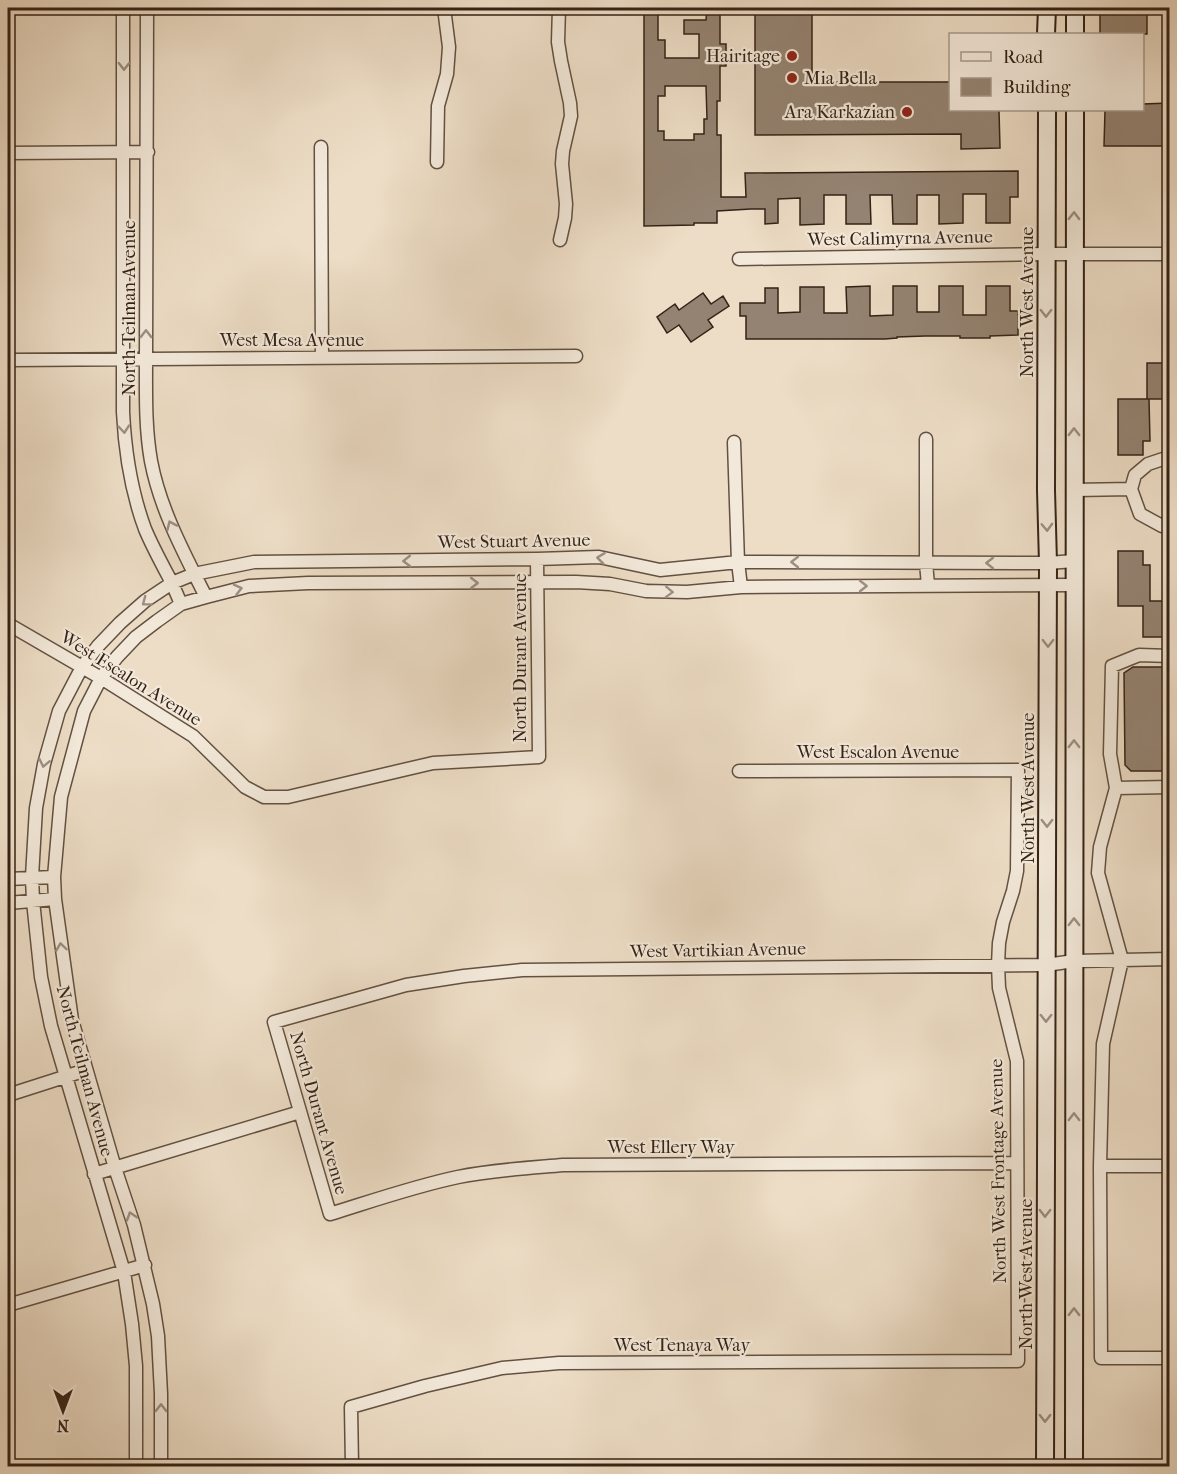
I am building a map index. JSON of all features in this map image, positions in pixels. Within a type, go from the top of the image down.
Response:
[{"type":"main road","points":[[1046,33],[1047,8]]},
{"type":"main road","points":[[1075,8],[1075,33]]},
{"type":"main road","name":"North West Avenue","points":[[1045,1467],[1047,111]]},
{"type":"main road","points":[[1074,1467],[1075,111]]},
{"type":"street","name":"North Teilman Avenue","points":[[123,8],[123,412],[128,465],[146,530],[181,604],[136,638],[117,657],[101,678],[84,711],[61,797],[54,877],[72,1020],[134,1225],[153,1304],[158,1336],[161,1394],[160,1467]]},
{"type":"street","name":"North Teilman Avenue","points":[[147,8],[146,359],[148,441],[153,470],[169,522],[206,597]]},
{"type":"street","points":[[437,162],[438,106],[447,74],[449,47],[444,8]]},
{"type":"street","points":[[559,8],[558,42],[571,116],[563,151],[566,204],[560,240]]},
{"type":"street","points":[[321,147],[322,358]]},
{"type":"street","points":[[8,153],[148,152]]},
{"type":"street","name":"West Calimyrna Avenue","points":[[739,259],[1170,254]]},
{"type":"street","name":"West Mesa Avenue","points":[[8,360],[576,356]]},
{"type":"street","points":[[926,439],[928,585]]},
{"type":"street","points":[[734,442],[738,562],[741,586]]},
{"type":"street","points":[[1170,459],[1166,458],[1148,464],[1135,475],[1131,489],[1140,514],[1162,526],[1170,524]]},
{"type":"street","points":[[1075,490],[1131,489]]},
{"type":"street","name":"West Stuart Avenue","points":[[172,583],[194,574],[254,562],[537,560],[598,556],[660,570],[738,562],[1048,563],[1074,561]]},
{"type":"street","name":"North Durant Avenue","points":[[537,560],[538,757]]},
{"type":"street","points":[[181,604],[249,586],[284,584],[576,582],[610,584],[646,591],[687,592],[741,586],[1074,585]]},
{"type":"street","name":"North Teilman Avenue","points":[[136,1467],[136,1366],[124,1272],[51,1026],[41,977],[32,877],[36,808],[44,764],[59,711],[82,667],[98,646],[145,601],[172,583]]},
{"type":"street","name":"West Escalon Avenue","points":[[8,624],[101,678],[193,736],[245,787],[264,797],[288,797],[433,763],[538,757]]},
{"type":"street","points":[[1170,656],[1139,656],[1112,666],[1110,754],[1116,788],[1100,847],[1098,873],[1122,960],[1103,1044],[1100,1166],[1101,1358],[1170,1358]]},
{"type":"street","name":"West Escalon Avenue","points":[[739,771],[1018,770]]},
{"type":"street","name":"North West Frontage Avenue","points":[[1018,770],[1017,871],[999,943],[999,988],[1017,1061],[1018,1361]]},
{"type":"street","points":[[1116,788],[1170,787]]},
{"type":"street","points":[[8,879],[54,877]]},
{"type":"street","points":[[8,903],[55,899]]},
{"type":"street","name":"West Vartikian Avenue","points":[[274,1022],[406,986],[464,976],[522,970],[1046,965],[1074,961],[1170,959]]},
{"type":"street","name":"North Durant Avenue","points":[[274,1022],[330,1214]]},
{"type":"street","points":[[8,1095],[86,1071]]},
{"type":"street","points":[[94,1174],[300,1112]]},
{"type":"street","name":"West Ellery Way","points":[[330,1214],[396,1193],[458,1177],[511,1169],[574,1165],[1017,1163]]},
{"type":"street","points":[[1100,1166],[1170,1166]]},
{"type":"street","points":[[8,1305],[145,1265]]},
{"type":"street","name":"West Tenaya Way","points":[[352,1467],[351,1407],[492,1370],[559,1363],[1018,1361]]},
{"type":"building","points":[[644,8],[658,8],[658,40],[665,40],[665,58],[699,58],[699,34],[684,34],[684,20],[706,20],[707,8],[720,8],[720,44],[726,44],[726,66],[720,66],[720,101],[717,101],[717,135],[721,135],[721,197],[746,197],[745,173],[1018,171],[1018,197],[1010,197],[1010,223],[986,223],[986,194],[963,194],[963,223],[939,224],[939,195],[917,195],[917,224],[893,224],[892,195],[870,195],[871,224],[846,224],[846,195],[824,195],[824,224],[800,225],[800,198],[778,199],[778,223],[765,224],[765,209],[751,209],[717,211],[717,223],[644,226]],"holes":[[[665,86],[706,86],[707,119],[704,119],[704,134],[694,134],[694,140],[664,140],[664,131],[658,131],[658,96],[665,96]]]},
{"type":"building","points":[[1100,8],[1147,8],[1147,34],[1100,33]]},
{"type":"building","points":[[812,10],[812,82],[949,82],[949,111],[999,111],[1000,148],[961,149],[961,134],[755,135],[755,11]]},
{"type":"building","points":[[1170,103],[1170,146],[1104,146],[1105,111],[1144,111],[1144,104]]},
{"type":"building","points":[[870,286],[870,316],[893,315],[893,286],[917,286],[917,312],[939,312],[939,286],[963,286],[963,315],[986,315],[986,286],[1010,286],[1010,311],[1018,311],[1018,335],[990,336],[990,338],[925,336],[885,339],[746,339],[746,316],[740,316],[740,303],[765,303],[765,288],[778,288],[778,313],[800,312],[800,287],[824,287],[824,313],[847,313],[846,287]]},
{"type":"building","points":[[703,293],[711,304],[723,296],[729,306],[708,320],[713,327],[691,342],[679,325],[667,333],[657,317],[675,304],[679,310]]},
{"type":"building","points":[[1147,363],[1170,363],[1170,399],[1147,399]]},
{"type":"building","points":[[1118,399],[1149,399],[1150,441],[1143,441],[1143,455],[1118,455]]},
{"type":"building","points":[[1118,551],[1143,551],[1143,565],[1150,565],[1150,601],[1170,601],[1170,620],[1166,620],[1166,637],[1143,637],[1143,606],[1118,606]]},
{"type":"building","points":[[1133,667],[1170,667],[1170,771],[1131,771],[1125,765],[1124,673]]},
{"type":"place","name":"Hairitage","points":[[792,56]]},
{"type":"place","name":"Mia Bella","points":[[792,78]]},
{"type":"place","name":"Ara Karkazian","points":[[907,112]]}]
